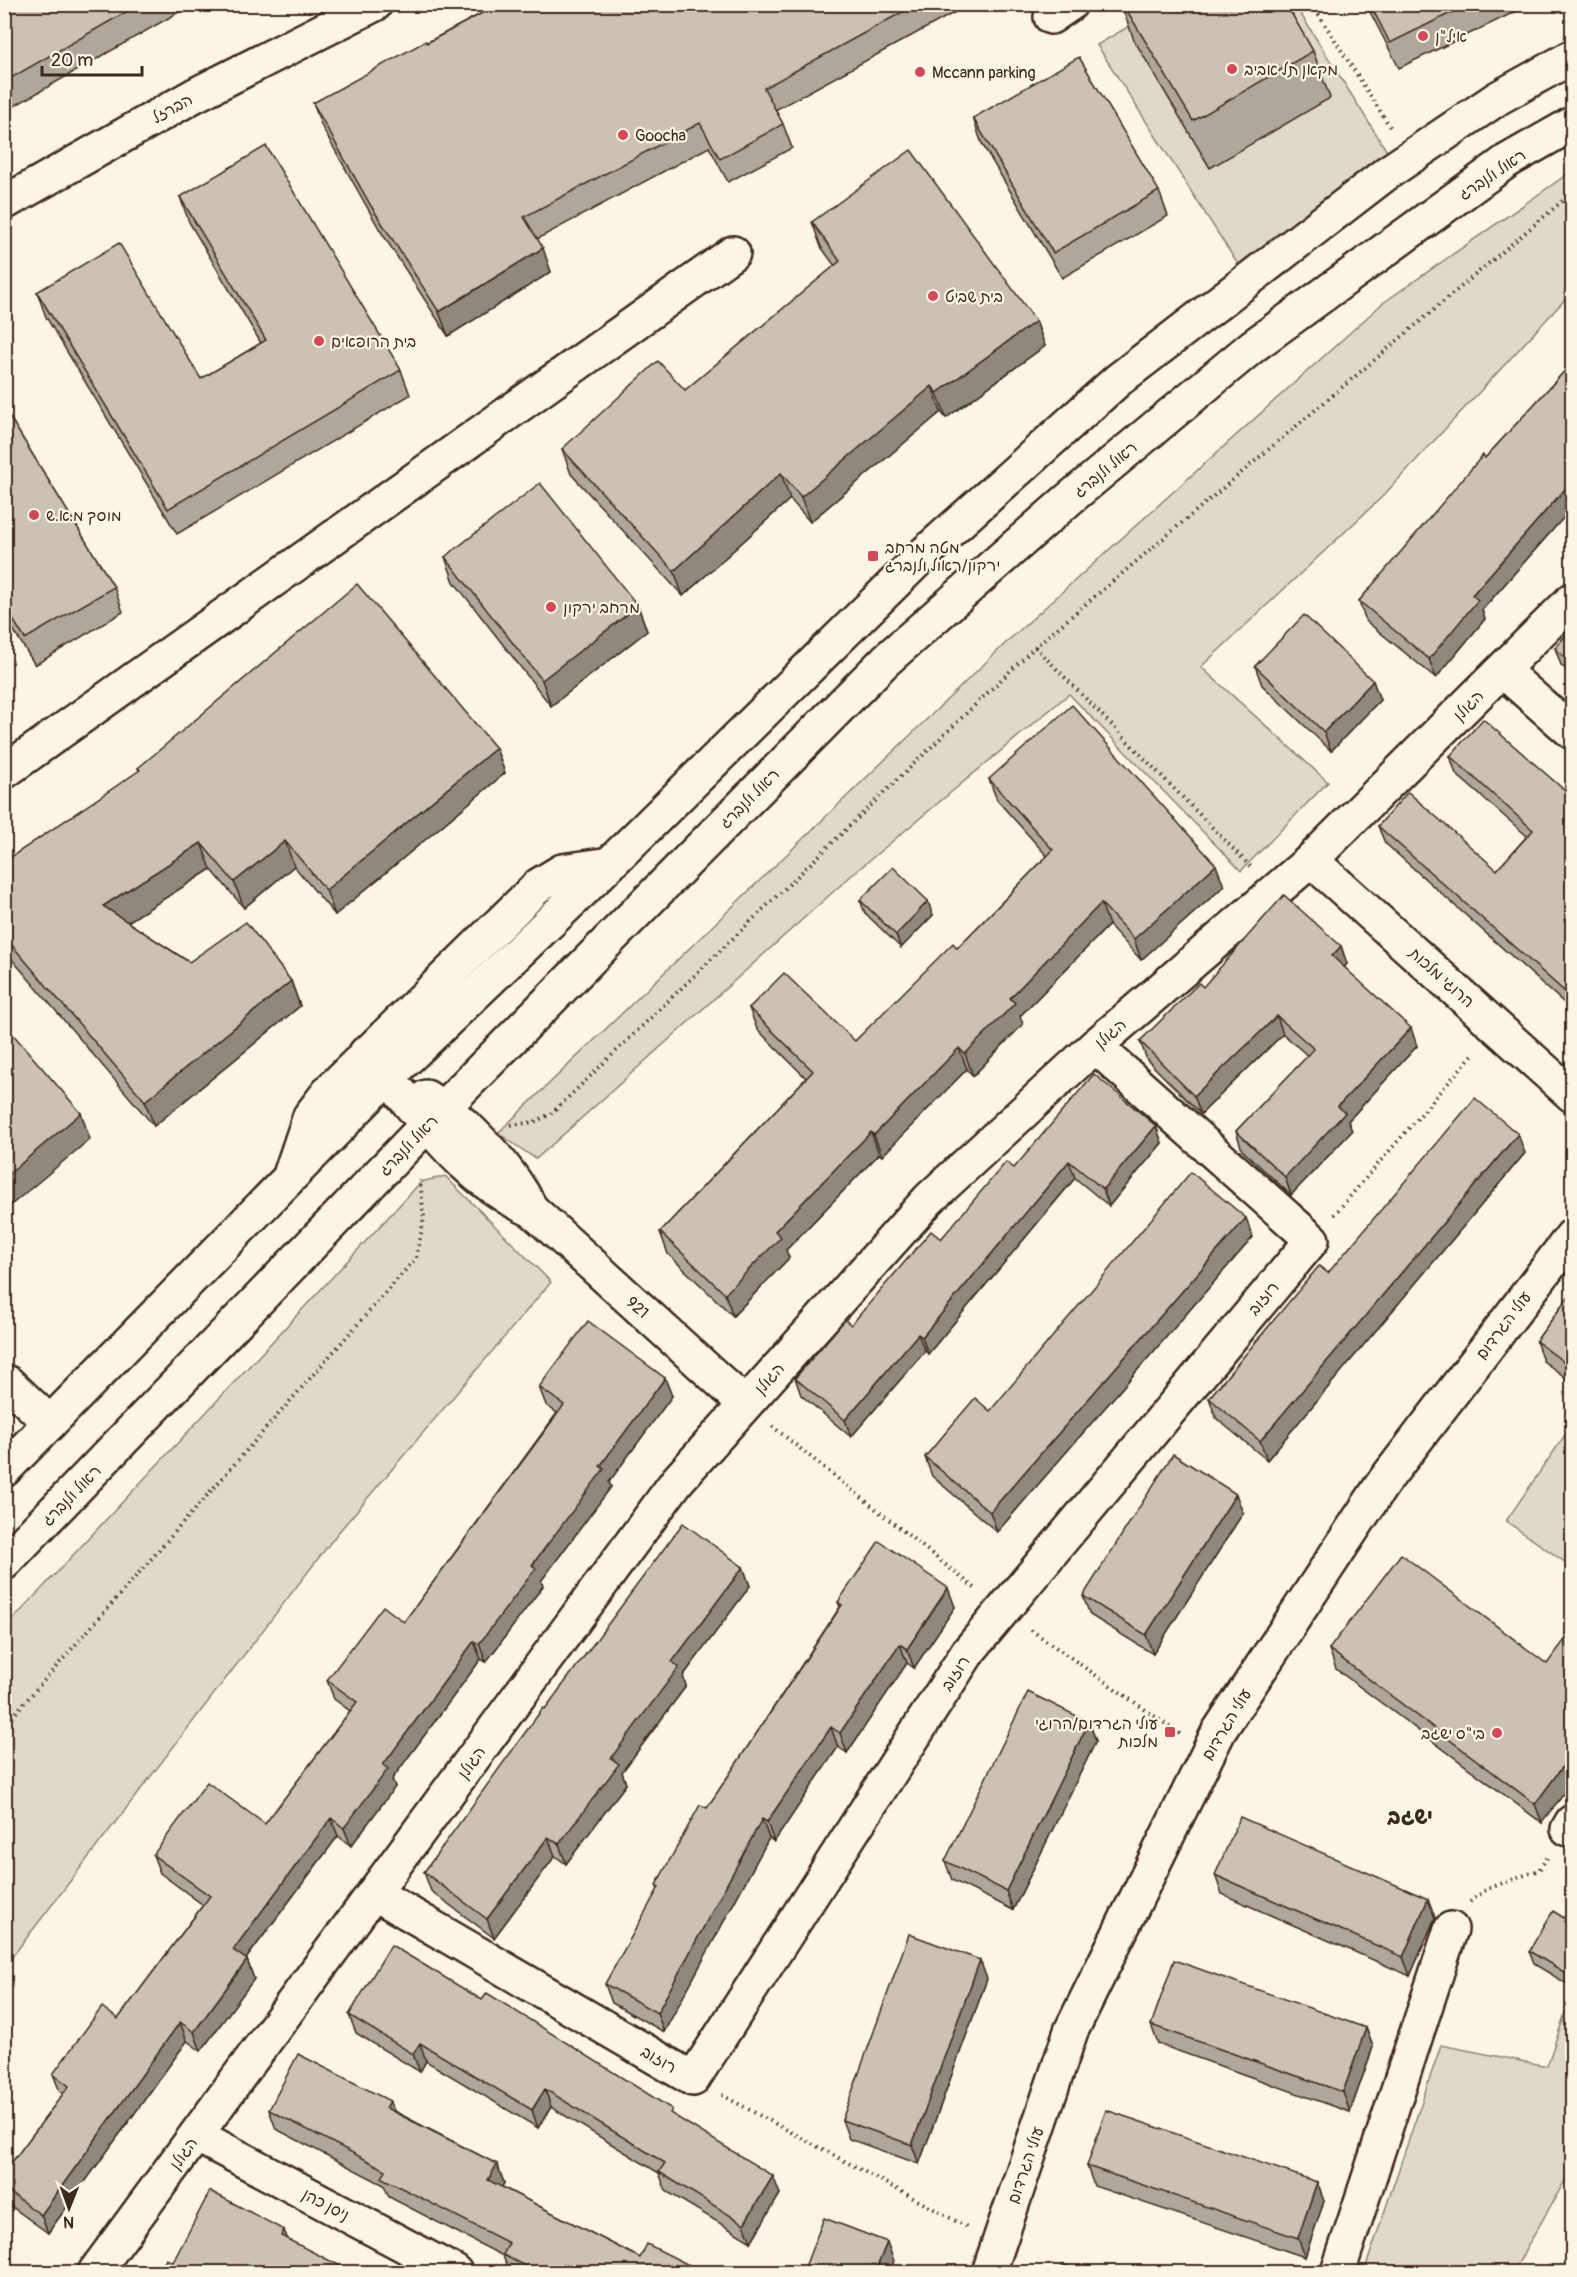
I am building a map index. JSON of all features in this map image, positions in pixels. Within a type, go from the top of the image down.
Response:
[{"type":"street","name":"הברזל","points":[[4,203],[195,95],[375,4]]},
{"type":"street","points":[[4,1470],[388,1077],[610,864],[924,554],[1109,388],[1410,157],[1498,98],[1572,57]]},
{"type":"street","name":"ראול ולנברג","points":[[4,1563],[442,1124],[886,660],[1069,499],[1253,346],[1507,161],[1572,124]]},
{"type":"street","points":[[4,772],[733,253]]},
{"type":"street","name":"הגולן","points":[[95,2272],[677,1481],[745,1404],[929,1199],[1095,1046],[1311,860],[1572,600]]},
{"type":"street","points":[[1503,671],[1572,732]]},
{"type":"street","name":"הרוגי מלכות","points":[[1311,860],[1572,1095]]},
{"type":"street","points":[[290,1177],[310,1116],[330,1090],[366,1053],[539,885],[562,871],[610,864]]},
{"type":"street","points":[[1095,1046],[1311,1240]]},
{"type":"street","name":"921","points":[[366,1053],[388,1077],[442,1124],[497,1192],[532,1210],[745,1404]]},
{"type":"street","name":"עולי הגרדום","points":[[994,2259],[1071,2031],[1226,1721],[1383,1483],[1572,1236]]},
{"type":"street","name":"רוזוב","points":[[374,1893],[693,2079],[969,1652],[1311,1240]]},
{"type":"street","points":[[8,1383],[50,1423]]},
{"type":"street","points":[[1338,2272],[1451,1929]]},
{"type":"street","name":"ניסן כהן","points":[[196,2135],[455,2272]]},
{"type":"path","points":[[1312,4],[1410,157]]},
{"type":"path","points":[[4,1726],[416,1257],[424,1218],[421,1182],[414,1166],[442,1124],[497,1126],[520,1124],[534,1122],[551,1114],[1035,647],[1572,193]]},
{"type":"path","points":[[1035,647],[1274,891]]},
{"type":"path","points":[[1311,1240],[1497,1027]]},
{"type":"path","points":[[745,1404],[1003,1610],[1208,1753]]},
{"type":"path","points":[[1451,1929],[1462,1909],[1487,1889],[1539,1869],[1570,1826]]},
{"type":"path","points":[[693,2079],[994,2259]]},
{"type":"shaded area","points":[[1165,5],[1295,5],[1390,156],[1248,280],[1097,45]]},
{"type":"shaded area","points":[[1572,171],[1572,292],[1382,497],[1201,667],[1328,782],[1241,871],[1069,694],[853,874],[536,1159],[498,1133],[1011,638],[1383,303]]},
{"type":"shaded area","points":[[445,1176],[551,1282],[337,1534],[5,1966],[5,1628],[421,1182]]},
{"type":"shaded area","points":[[1572,1425],[1572,1567],[1506,1521]]},
{"type":"shaded area","points":[[1572,1993],[1572,2168],[1513,2272],[1364,2272],[1441,2045],[1547,2066]]},
{"type":"building","points":[[4,4],[140,4],[4,82]]},
{"type":"building","points":[[499,4],[917,4],[764,88],[783,124],[720,159],[700,123],[524,217],[543,248],[439,312],[371,206],[313,103]]},
{"type":"building","points":[[1123,4],[1286,4],[1313,51],[1193,121]]},
{"type":"building","points":[[1370,4],[1469,4],[1390,43]]},
{"type":"building","points":[[1079,57],[1159,191],[1053,253],[973,118]]},
{"type":"building","name":"בית הרופאים","points":[[266,146],[401,370],[168,509],[37,292],[119,243],[201,379],[266,340],[180,197]]},
{"type":"building","points":[[911,150],[1036,321],[937,393],[932,386],[801,497],[781,473],[674,571],[562,449],[658,361],[685,390],[840,261],[812,222]]},
{"type":"building","points":[[1572,363],[1572,483],[1472,595],[1478,600],[1429,659],[1359,601],[1483,455],[1485,458]]},
{"type":"building","name":"מוסך מ.א.ש","points":[[4,408],[114,587],[25,639],[4,605]]},
{"type":"building","name":"מרחב ירקון","points":[[540,483],[638,606],[542,680],[445,557]]},
{"type":"building","points":[[357,584],[496,748],[326,890],[285,841],[234,882],[201,843],[103,906],[189,962],[246,922],[291,981],[145,1101],[4,936],[4,862],[140,770],[138,768]]},
{"type":"building","points":[[1304,615],[1373,681],[1324,732],[1255,666]]},
{"type":"building","points":[[1572,628],[1572,664],[1555,648]]},
{"type":"building","points":[[1072,705],[1216,865],[1134,939],[1101,903],[1010,998],[1015,1003],[965,1054],[959,1048],[874,1135],[871,1132],[775,1231],[781,1237],[725,1294],[660,1232],[813,1071],[749,1008],[784,973],[855,1041],[953,943],[957,948],[1053,850],[989,779]]},
{"type":"building","points":[[1483,719],[1569,794],[1572,791],[1572,998],[1378,826],[1408,792],[1497,870],[1533,830],[1450,756]]},
{"type":"building","points":[[893,867],[928,901],[896,935],[860,900]]},
{"type":"building","points":[[1284,895],[1341,946],[1332,956],[1411,1028],[1338,1106],[1345,1113],[1285,1177],[1236,1131],[1314,1049],[1277,1016],[1194,1096],[1140,1041],[1199,983],[1203,987]]},
{"type":"building","points":[[4,1024],[81,1113],[4,1178]]},
{"type":"building","points":[[1094,1074],[1156,1126],[1103,1189],[1069,1161],[922,1337],[918,1334],[845,1420],[795,1378],[845,1320],[851,1325],[931,1231],[941,1239],[1006,1162],[1014,1168]]},
{"type":"building","points":[[1475,1098],[1518,1134],[1260,1441],[1209,1398],[1319,1266],[1328,1273]]},
{"type":"building","points":[[1191,1172],[1246,1218],[990,1512],[925,1457],[975,1398],[990,1411]]},
{"type":"building","points":[[1572,1292],[1572,1368],[1536,1341]]},
{"type":"building","points":[[588,1321],[665,1378],[600,1466],[604,1469],[532,1565],[536,1568],[479,1644],[474,1641],[383,1765],[388,1769],[344,1828],[331,1818],[233,1950],[247,1960],[194,2032],[180,2022],[41,2215],[4,2188],[4,2173],[69,2086],[53,2074],[102,2007],[118,2019],[210,1896],[153,1855],[207,1782],[265,1824],[357,1702],[327,1680],[383,1606],[404,1622],[564,1405],[539,1387]]},
{"type":"building","points":[[1173,1454],[1236,1494],[1146,1635],[1083,1596]]},
{"type":"building","points":[[683,1523],[743,1567],[672,1662],[679,1667],[611,1758],[619,1764],[559,1844],[548,1837],[487,1919],[424,1872],[543,1708],[545,1709]]},
{"type":"building","points":[[879,1541],[948,1588],[907,1649],[900,1644],[840,1733],[831,1727],[767,1822],[762,1819],[657,2013],[605,1984],[659,1887],[656,1885],[700,1805],[707,1808],[842,1605],[838,1602]]},
{"type":"building","name":"בי\"ס ישגב","points":[[1401,1554],[1547,1664],[1572,1630],[1572,1754],[1535,1804],[1329,1649]]},
{"type":"building","points":[[1028,1692],[1089,1722],[1006,1891],[945,1861]]},
{"type":"building","points":[[1240,1817],[1428,1899],[1403,1957],[1215,1875]]},
{"type":"building","points":[[1553,1911],[1572,1923],[1572,1977],[1529,1951]]},
{"type":"building","points":[[909,1934],[980,1960],[912,2145],[842,2120]]},
{"type":"building","points":[[391,1945],[482,2000],[487,1993],[672,2109],[670,2113],[773,2176],[744,2224],[659,2172],[665,2163],[545,2089],[532,2110],[420,2043],[413,2054],[349,2015]]},
{"type":"building","points":[[1174,1960],[1366,2028],[1343,2092],[1151,2025]]},
{"type":"building","points":[[298,2054],[390,2101],[386,2108],[497,2164],[488,2180],[640,2258],[647,2244],[703,2272],[537,2272],[503,2255],[509,2243],[382,2178],[386,2170],[269,2110]]},
{"type":"building","points":[[1106,2110],[1317,2182],[1298,2238],[1087,2166]]},
{"type":"building","points":[[210,2191],[284,2230],[281,2236],[352,2272],[160,2272],[166,2259],[173,2262]]},
{"type":"building","points":[[824,2218],[887,2242],[875,2272],[803,2272]]},
{"type":"building","points":[[1063,2265],[1084,2272],[1060,2272]]},
{"type":"place","name":"איל\"ן","points":[[1423,36]]},
{"type":"place","name":"מקאן תל אביב","points":[[1232,69]]},
{"type":"place","name":"Mccann parking","points":[[920,72]]},
{"type":"place","name":"Goocha","points":[[623,135]]},
{"type":"place","name":"בית שביט","points":[[933,296]]},
{"type":"place","name":"בית הרופאים","points":[[319,341]]},
{"type":"place","name":"מוסך מ.א.ש","points":[[34,515]]},
{"type":"place","name":"מטה מרחב ירקון/ראול ולנברג","points":[[873,556]]},
{"type":"place","name":"מרחב ירקון","points":[[551,607]]},
{"type":"place","name":"עולי הגרדום/הרוגי מלכות","points":[[1170,1732]]},
{"type":"place","name":"בי\"ס ישגב","points":[[1497,1733]]},
{"type":"district","name":"ישגב","points":[[1410,1816]]}]
